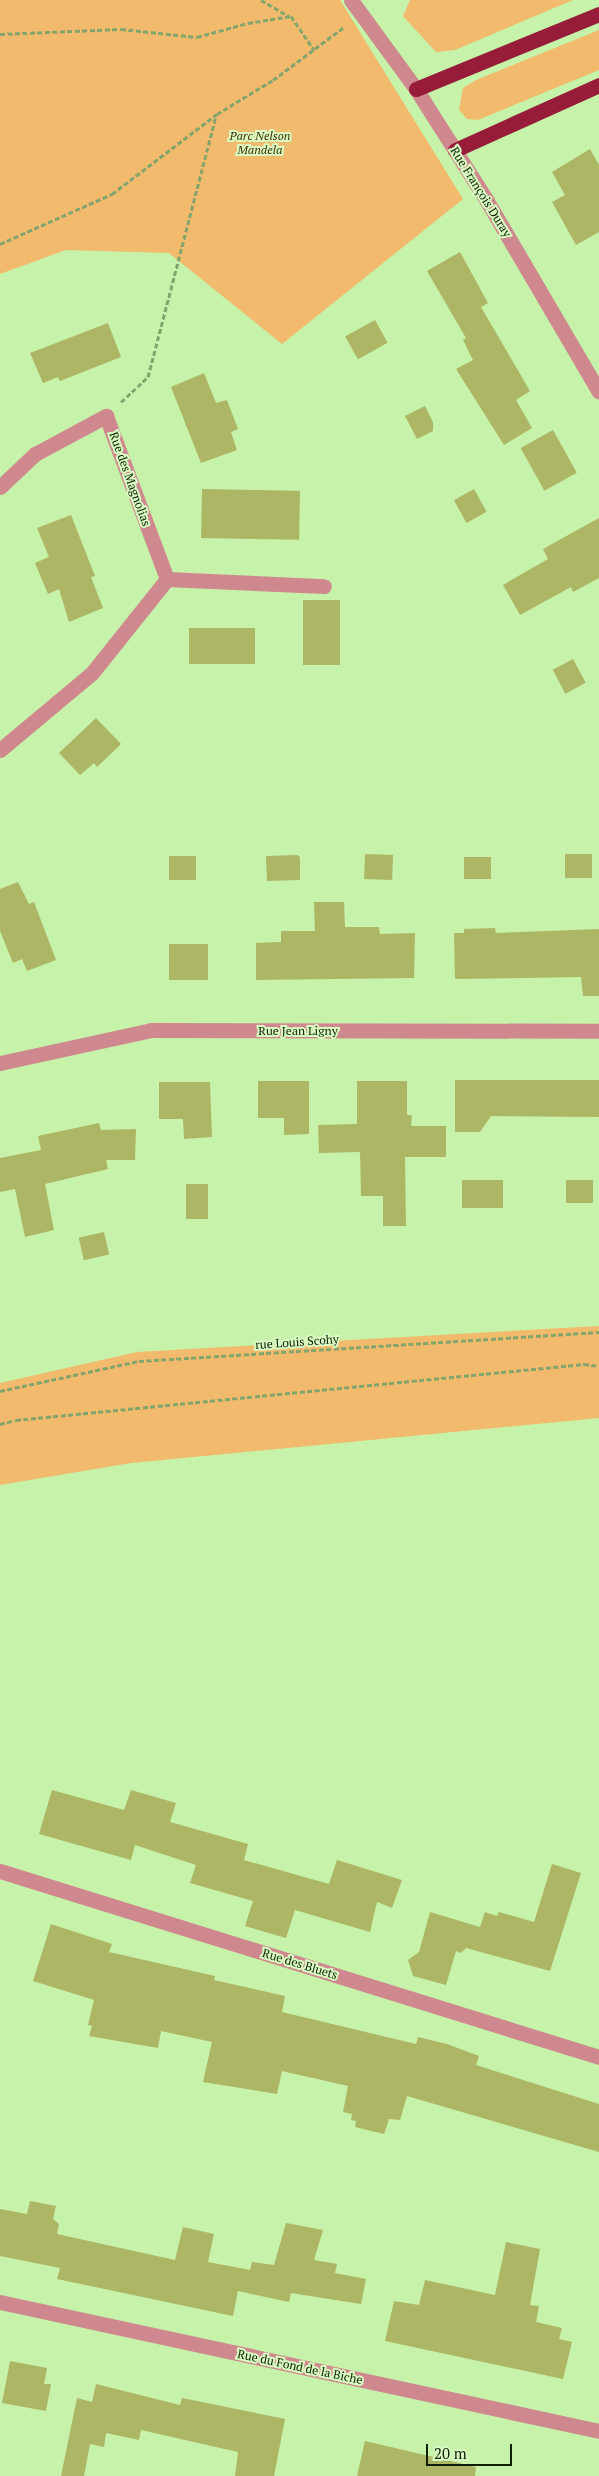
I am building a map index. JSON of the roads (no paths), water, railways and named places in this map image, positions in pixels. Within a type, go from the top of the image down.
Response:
[{"type":"highway","points":[[416,89],[599,14]]},
{"type":"highway","points":[[455,150],[599,85]]},
{"type":"street","name":"Rue François Duray","points":[[351,0],[359,15],[416,89],[455,150],[599,392]]},
{"type":"street","name":"Rue des Magnolias","points":[[0,487],[35,454],[106,416],[167,579]]},
{"type":"street","points":[[0,750],[92,673],[167,579],[324,586]]},
{"type":"street","name":"Rue Jean Ligny","points":[[0,1064],[151,1030],[599,1031]]},
{"type":"street","name":"Rue des Bluets","points":[[0,1871],[599,2057]]},
{"type":"street","name":"Rue du Fond de la Biche","points":[[0,2302],[599,2431]]},
{"type":"park label","name":"Parc Nelson Mandela","points":[[260,143]]}]
